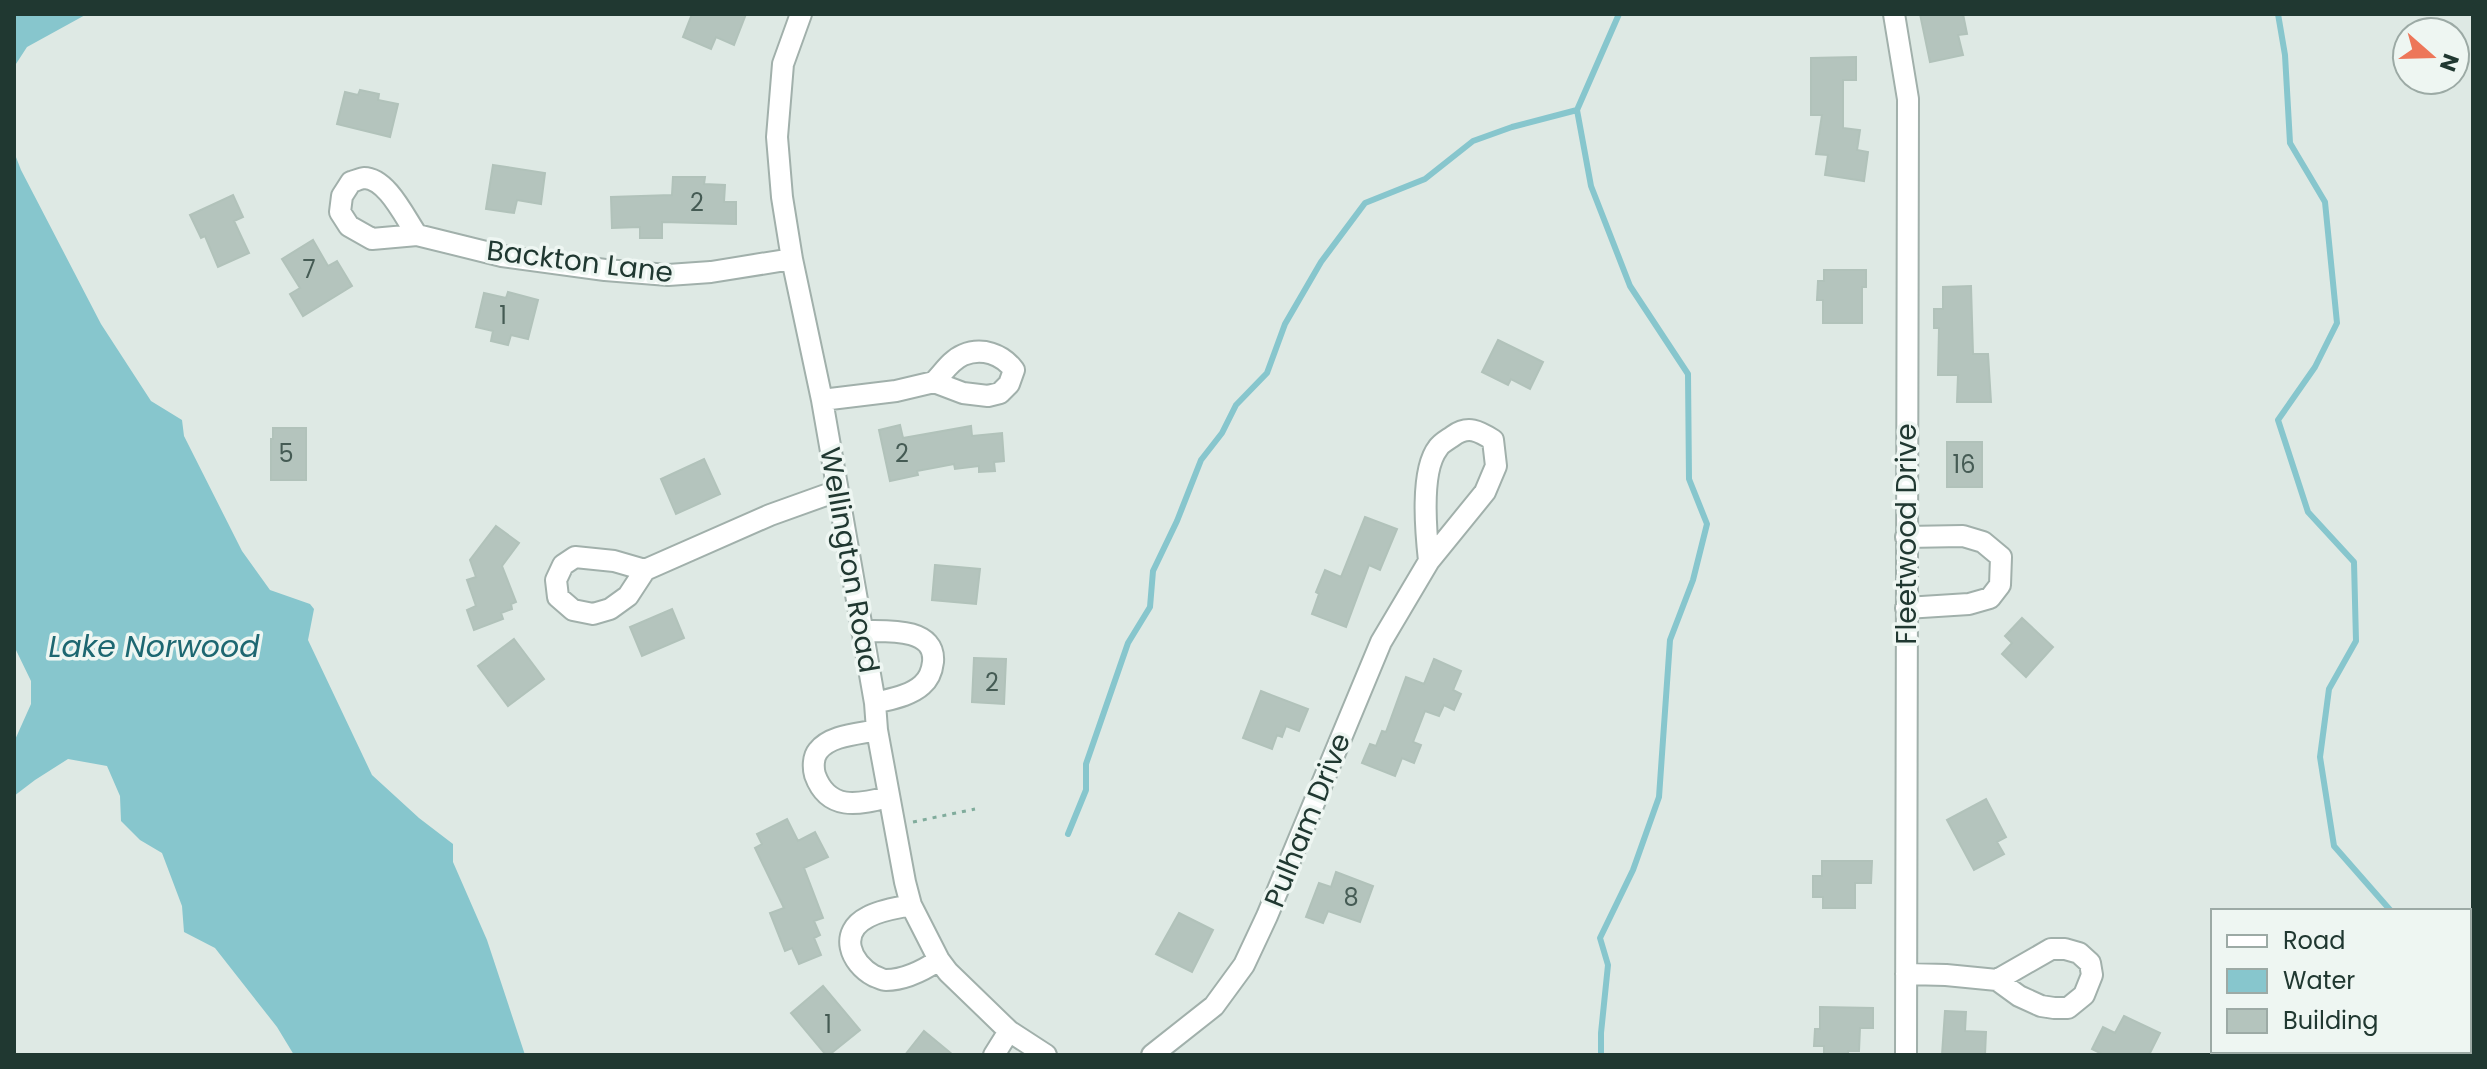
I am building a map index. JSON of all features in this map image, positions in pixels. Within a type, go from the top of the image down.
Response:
[{"type":"street","name":"Wellington Road","points":[[801,14],[783,64],[777,137],[782,197],[822,400],[875,703],[893,827],[911,905],[939,960],[1009,1031],[1046,1055]]},
{"type":"street","name":"Fleetwood Drive","points":[[1894,14],[1908,99],[1906,1055]]},
{"type":"street","name":"Backton Lane","points":[[417,235],[502,256],[668,275],[711,272],[792,259]]},
{"type":"street","points":[[822,400],[896,391],[934,382]]},
{"type":"street","name":"Pulham Drive","points":[[1152,1055],[1214,1006],[1244,965],[1381,642],[1429,561],[1485,492],[1496,466],[1493,440],[1476,429],[1459,431],[1438,448],[1428,473],[1425,501],[1429,561]]},
{"type":"street","points":[[645,570],[770,515],[837,491]]},
{"type":"street","points":[[1906,537],[1963,536],[1983,542],[2001,557],[2000,585],[1990,598],[1969,604],[1906,608]]},
{"type":"street","points":[[862,631],[910,634],[926,641],[934,652],[932,671],[924,684],[909,693],[875,703]]},
{"type":"street","points":[[877,730],[835,739],[818,751],[813,768],[818,783],[830,798],[862,804],[888,797]]},
{"type":"street","points":[[911,905],[866,918],[854,929],[849,946],[855,962],[884,980],[920,973],[939,960]]},
{"type":"street","points":[[1906,974],[1997,980]]},
{"type":"street","points":[[994,1055],[1009,1031]]},
{"type":"path","points":[[893,827],[975,809]]},
{"type":"water","points":[[14,14],[87,14],[27,47],[14,67]]},
{"type":"water","name":"Lake Norwood","points":[[14,152],[101,324],[151,401],[182,420],[184,436],[242,551],[270,590],[310,604],[314,609],[308,640],[372,775],[453,844],[453,862],[487,940],[525,1055],[294,1055],[277,1027],[215,948],[184,932],[182,906],[162,853],[140,840],[121,821],[120,796],[107,766],[68,759],[14,796],[14,742],[31,704],[31,681],[14,646]]},
{"type":"building","points":[[692,14],[746,14],[734,45],[716,37],[711,49],[683,37]]},
{"type":"building","points":[[1920,14],[1963,14],[1967,34],[1958,35],[1963,55],[1930,62]]},
{"type":"building","points":[[1856,57],[1856,80],[1843,80],[1843,128],[1860,130],[1857,150],[1868,152],[1864,181],[1825,175],[1828,155],[1816,154],[1822,115],[1811,115],[1811,58]]},
{"type":"building","points":[[360,90],[379,94],[378,100],[398,104],[390,137],[337,124],[345,92],[358,95]]},
{"type":"building","points":[[493,165],[545,173],[541,204],[517,200],[514,213],[486,209]]},
{"type":"building","points":[[673,177],[705,177],[704,184],[725,185],[724,202],[736,202],[736,224],[662,222],[662,238],[640,238],[640,227],[612,228],[611,197],[672,195]]},
{"type":"building","points":[[233,195],[243,217],[234,221],[249,253],[218,267],[205,236],[201,238],[190,215]]},
{"type":"building","points":[[313,240],[328,266],[337,261],[352,286],[303,316],[290,294],[300,288],[282,259]]},
{"type":"building","points":[[1824,270],[1866,270],[1866,287],[1862,287],[1862,323],[1823,323],[1823,300],[1817,300],[1818,281],[1824,281]]},
{"type":"building","points":[[1971,286],[1973,354],[1988,354],[1991,402],[1957,402],[1958,375],[1938,375],[1939,328],[1934,328],[1934,309],[1943,309],[1943,287]]},
{"type":"building","points":[[508,292],[538,300],[528,339],[511,335],[508,345],[491,341],[493,331],[476,327],[484,293],[506,298]]},
{"type":"building","points":[[1498,340],[1543,362],[1530,389],[1511,379],[1508,385],[1482,372]]},
{"type":"building","points":[[900,425],[903,438],[971,426],[972,436],[1002,433],[1004,461],[994,462],[995,471],[979,472],[979,466],[955,469],[954,464],[917,471],[918,475],[890,481],[879,430]]},
{"type":"building","points":[[273,428],[306,428],[306,480],[271,480]]},
{"type":"building","points":[[1947,442],[1982,442],[1982,487],[1947,487]]},
{"type":"building","points":[[704,459],[720,494],[676,514],[661,479]]},
{"type":"building","points":[[1365,517],[1397,529],[1380,570],[1369,565],[1346,627],[1312,614],[1325,570],[1341,577]]},
{"type":"building","points":[[496,526],[519,543],[502,566],[516,602],[511,604],[512,609],[501,613],[503,619],[474,630],[467,610],[476,606],[467,580],[476,577],[470,560]]},
{"type":"building","points":[[935,565],[980,569],[976,604],[932,600]]},
{"type":"building","points":[[672,609],[684,638],[642,656],[630,627]]},
{"type":"building","points":[[2022,618],[2053,647],[2026,677],[2002,654],[2012,643],[2005,636]]},
{"type":"building","points":[[514,639],[544,679],[508,706],[478,666]]},
{"type":"building","points":[[974,658],[1006,659],[1004,704],[972,702]]},
{"type":"building","points":[[1434,659],[1461,671],[1453,690],[1461,694],[1454,710],[1444,705],[1439,716],[1425,711],[1413,742],[1421,745],[1414,763],[1402,758],[1395,776],[1362,763],[1370,744],[1376,746],[1382,731],[1386,732],[1406,677],[1424,684]]},
{"type":"building","points":[[1261,691],[1308,709],[1299,731],[1286,726],[1282,737],[1277,735],[1272,749],[1243,738]]},
{"type":"building","points":[[1986,799],[2006,837],[1997,842],[2004,854],[1974,870],[1947,820]]},
{"type":"building","points":[[787,819],[798,841],[815,832],[828,857],[804,868],[823,918],[814,921],[820,935],[814,938],[821,955],[799,964],[792,948],[785,951],[770,913],[784,908],[755,848],[762,844],[757,834]]},
{"type":"building","points":[[1822,861],[1872,861],[1871,883],[1855,883],[1855,908],[1823,908],[1823,897],[1813,897],[1813,876],[1822,876]]},
{"type":"building","points":[[1336,872],[1373,886],[1360,922],[1328,911],[1323,923],[1306,917],[1319,883],[1331,887]]},
{"type":"building","points":[[1179,913],[1213,930],[1192,972],[1156,954]]},
{"type":"building","points":[[823,986],[860,1030],[829,1055],[791,1013]]},
{"type":"building","points":[[1820,1007],[1873,1008],[1873,1028],[1860,1028],[1859,1051],[1848,1051],[1848,1055],[1824,1055],[1824,1046],[1814,1046],[1815,1029],[1820,1029]]},
{"type":"building","points":[[1945,1011],[1966,1012],[1965,1031],[1986,1032],[1985,1055],[1942,1055]]},
{"type":"building","points":[[2124,1016],[2160,1033],[2149,1055],[2104,1055],[2092,1049],[2103,1027],[2115,1033]]},
{"type":"building","points":[[924,1031],[953,1055],[905,1055]]},
{"type":"waterway","points":[[1601,1055],[1608,965],[1600,938],[1633,870],[1659,797],[1670,640],[1693,580],[1707,524],[1689,479],[1688,374],[1630,286],[1591,186],[1577,110],[1619,14]]},
{"type":"waterway","points":[[2278,14],[2285,55],[2290,143],[2325,202],[2337,323],[2315,367],[2278,420],[2308,512],[2354,562],[2356,641],[2329,689],[2320,757],[2334,846],[2389,909]]},
{"type":"waterway","points":[[1068,834],[1086,790],[1086,764],[1128,643],[1150,607],[1153,571],[1201,460],[1222,433],[1236,405],[1267,373],[1285,324],[1321,262],[1365,203],[1425,179],[1473,141],[1577,110]]}]
